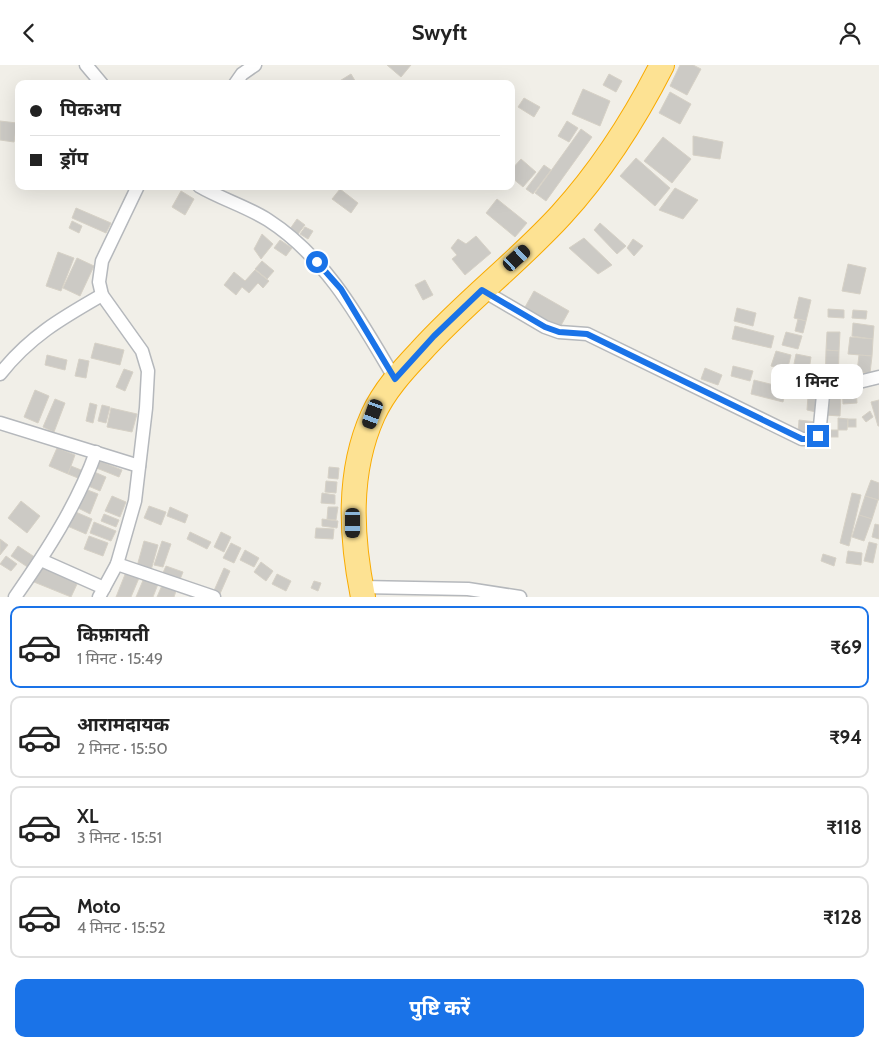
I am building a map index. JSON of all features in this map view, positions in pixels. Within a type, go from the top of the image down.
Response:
[{"type":"highway","points":[[362,592],[353,538],[354,493],[360,449],[373,414],[395,379],[434,336],[561,215],[607,160],[642,105],[662,65]]},
{"type":"street","points":[[86,65],[99,80]]},
{"type":"street","points":[[238,80],[242,74],[255,65]]},
{"type":"street","points":[[41,560],[102,593],[116,564],[135,501],[146,408],[148,371],[142,351],[102,295],[99,282],[102,261],[136,190]]},
{"type":"street","points":[[207,190],[269,220],[310,255],[341,289],[395,379]]},
{"type":"street","points":[[482,290],[545,327],[559,332],[587,334],[602,340],[660,371],[760,416],[802,439],[812,439],[818,436],[823,395],[826,390],[879,377]]},
{"type":"street","points":[[0,374],[29,341],[50,325],[102,295]]},
{"type":"street","points":[[0,423],[139,466]]},
{"type":"street","points":[[16,597],[41,560],[81,489],[96,452]]},
{"type":"street","points":[[116,564],[214,597]]},
{"type":"street","points":[[362,592],[468,589],[520,597]]},
{"type":"building","points":[[387,65],[411,65],[401,77]]},
{"type":"building","points":[[680,65],[693,65],[701,69],[687,95],[670,86]]},
{"type":"building","points":[[351,74],[355,80],[341,80]]},
{"type":"building","points":[[609,74],[622,81],[616,92],[603,85]]},
{"type":"building","points":[[583,89],[610,101],[600,126],[572,114]]},
{"type":"building","points":[[670,92],[691,104],[680,124],[659,113]]},
{"type":"building","points":[[524,98],[540,107],[534,117],[518,107]]},
{"type":"building","points":[[0,121],[15,123],[14,142],[0,140]]},
{"type":"building","points":[[567,121],[578,128],[569,142],[558,136]]},
{"type":"building","points":[[581,129],[592,137],[546,201],[535,193]]},
{"type":"building","points":[[693,136],[723,142],[720,159],[693,155]]},
{"type":"building","points":[[663,137],[691,159],[672,183],[644,161]]},
{"type":"building","points":[[636,158],[670,188],[655,206],[620,176]]},
{"type":"building","points":[[521,159],[536,172],[523,187],[515,180],[515,166]]},
{"type":"building","points":[[544,165],[551,170],[533,194],[526,189]]},
{"type":"building","points":[[675,188],[698,200],[683,219],[659,210]]},
{"type":"building","points":[[341,190],[358,203],[351,213],[332,199]]},
{"type":"building","points":[[181,191],[194,199],[185,215],[172,207]]},
{"type":"building","points":[[497,199],[527,223],[515,237],[486,213]]},
{"type":"building","points":[[76,208],[111,223],[106,233],[72,218]]},
{"type":"building","points":[[297,219],[305,225],[298,234],[290,229]]},
{"type":"building","points":[[72,221],[82,226],[79,233],[69,228]]},
{"type":"building","points":[[600,223],[626,246],[617,254],[594,230]]},
{"type":"building","points":[[305,227],[313,231],[308,239],[300,234]]},
{"type":"building","points":[[262,234],[273,244],[261,259],[254,249]]},
{"type":"building","points":[[476,236],[491,253],[465,275],[452,259],[457,255],[451,248],[458,239],[466,244]]},
{"type":"building","points":[[584,238],[612,265],[598,274],[569,248]]},
{"type":"building","points":[[633,239],[643,246],[634,256],[627,248]]},
{"type":"building","points":[[280,240],[292,248],[286,256],[274,248]]},
{"type":"building","points":[[58,252],[74,258],[61,291],[46,286]]},
{"type":"building","points":[[77,258],[94,266],[80,296],[63,288]]},
{"type":"building","points":[[262,261],[274,271],[267,279],[255,269]]},
{"type":"building","points":[[848,264],[866,268],[860,294],[842,291]]},
{"type":"building","points":[[255,270],[269,281],[263,288],[258,283],[249,293],[242,287],[236,295],[224,285],[234,272],[245,281]]},
{"type":"building","points":[[425,280],[433,295],[423,300],[415,285]]},
{"type":"building","points":[[534,291],[569,311],[559,329],[524,309]]},
{"type":"building","points":[[799,297],[811,300],[806,321],[794,318]]},
{"type":"building","points":[[737,308],[756,313],[753,326],[734,321]]},
{"type":"building","points":[[828,309],[844,310],[844,318],[828,317]]},
{"type":"building","points":[[853,310],[867,311],[866,319],[852,318]]},
{"type":"building","points":[[798,319],[806,321],[803,333],[795,331]]},
{"type":"building","points":[[853,323],[874,326],[873,339],[852,336]]},
{"type":"building","points":[[735,326],[774,336],[771,348],[732,339]]},
{"type":"building","points":[[786,332],[802,336],[798,349],[782,345]]},
{"type":"building","points":[[827,332],[840,332],[839,351],[826,350]]},
{"type":"building","points":[[850,337],[873,339],[872,356],[848,354]]},
{"type":"building","points":[[95,343],[124,350],[120,365],[91,358]]},
{"type":"building","points":[[826,350],[839,351],[838,385],[825,385]]},
{"type":"building","points":[[776,351],[791,355],[787,371],[771,366]]},
{"type":"building","points":[[796,354],[811,357],[809,371],[793,369]]},
{"type":"building","points":[[47,355],[67,360],[65,370],[45,365]]},
{"type":"building","points":[[859,355],[872,356],[870,373],[857,372]]},
{"type":"building","points":[[79,359],[89,361],[86,378],[75,376]]},
{"type":"building","points":[[733,366],[753,371],[750,381],[731,376]]},
{"type":"building","points":[[705,368],[722,375],[718,385],[701,379]]},
{"type":"building","points":[[124,369],[133,372],[125,391],[116,387]]},
{"type":"building","points":[[795,374],[821,377],[819,391],[794,387]]},
{"type":"building","points":[[754,380],[786,388],[783,402],[751,394]]},
{"type":"building","points":[[794,387],[819,391],[818,397],[793,394]]},
{"type":"building","points":[[856,388],[857,403],[843,404],[842,389]]},
{"type":"building","points":[[35,390],[49,396],[38,423],[24,417]]},
{"type":"building","points":[[826,393],[841,394],[840,416],[825,415]]},
{"type":"building","points":[[808,396],[818,397],[816,412],[807,410]]},
{"type":"building","points":[[55,399],[65,403],[54,432],[43,427]]},
{"type":"building","points":[[879,400],[879,426],[878,426],[871,402]]},
{"type":"building","points":[[90,403],[97,405],[93,423],[86,421]]},
{"type":"building","points":[[102,405],[110,407],[106,423],[98,421]]},
{"type":"building","points":[[111,408],[137,414],[132,432],[107,427]]},
{"type":"building","points":[[870,411],[873,417],[866,422],[862,417]]},
{"type":"building","points":[[838,418],[848,419],[847,430],[838,430]]},
{"type":"building","points":[[848,419],[856,419],[856,427],[848,427]]},
{"type":"building","points":[[799,420],[816,422],[815,436],[798,434]]},
{"type":"building","points":[[822,430],[838,430],[838,437],[822,437]]},
{"type":"building","points":[[57,448],[75,455],[68,474],[49,466]]},
{"type":"building","points":[[97,460],[122,470],[119,477],[94,467]]},
{"type":"building","points":[[71,466],[86,472],[83,480],[68,474]]},
{"type":"building","points":[[329,467],[339,468],[338,479],[328,478]]},
{"type":"building","points":[[92,471],[106,477],[100,491],[86,485]]},
{"type":"building","points":[[871,480],[879,483],[879,500],[865,496]]},
{"type":"building","points":[[326,481],[337,482],[336,493],[325,492]]},
{"type":"building","points":[[85,489],[98,494],[90,514],[78,508]]},
{"type":"building","points":[[322,493],[335,495],[335,504],[321,503]]},
{"type":"building","points":[[852,493],[861,495],[849,546],[840,543]]},
{"type":"building","points":[[112,496],[126,502],[120,517],[105,511]]},
{"type":"building","points":[[865,496],[878,500],[872,519],[859,515]]},
{"type":"building","points":[[21,501],[40,516],[27,533],[8,518]]},
{"type":"building","points":[[149,506],[166,512],[161,525],[144,518]]},
{"type":"building","points":[[170,507],[188,515],[185,523],[167,516]]},
{"type":"building","points":[[328,507],[338,507],[336,520],[327,519]]},
{"type":"building","points":[[71,510],[92,519],[86,534],[65,525]]},
{"type":"building","points":[[104,514],[119,520],[116,527],[101,521]]},
{"type":"building","points":[[859,515],[872,519],[864,541],[852,537]]},
{"type":"building","points":[[322,519],[338,521],[337,528],[322,526]]},
{"type":"building","points":[[94,522],[116,531],[111,541],[90,533]]},
{"type":"building","points":[[875,524],[879,525],[879,539],[872,537]]},
{"type":"building","points":[[316,528],[334,529],[333,539],[315,538]]},
{"type":"building","points":[[190,532],[211,542],[207,549],[187,539]]},
{"type":"building","points":[[221,532],[231,537],[224,552],[214,547]]},
{"type":"building","points":[[89,536],[108,543],[103,556],[84,549]]},
{"type":"building","points":[[0,539],[8,545],[0,555]]},
{"type":"building","points":[[144,541],[158,545],[150,574],[136,570]]},
{"type":"building","points":[[162,541],[171,544],[163,567],[154,565]]},
{"type":"building","points":[[869,542],[877,544],[873,563],[864,561]]},
{"type":"building","points":[[231,543],[241,548],[234,563],[223,558]]},
{"type":"building","points":[[18,546],[36,558],[29,568],[11,556]]},
{"type":"building","points":[[245,550],[259,558],[254,567],[240,560]]},
{"type":"building","points":[[848,551],[862,553],[861,565],[846,563]]},
{"type":"building","points":[[823,554],[836,558],[834,566],[821,561]]},
{"type":"building","points":[[6,556],[17,564],[11,571],[0,564]]},
{"type":"building","points":[[261,562],[273,571],[266,581],[254,572]]},
{"type":"building","points":[[42,565],[78,582],[71,597],[34,582]]},
{"type":"building","points":[[166,566],[183,572],[179,582],[162,575]]},
{"type":"building","points":[[224,568],[230,571],[219,596],[213,593]]},
{"type":"building","points":[[126,572],[139,578],[131,597],[116,597]]},
{"type":"building","points":[[277,574],[291,581],[286,591],[272,584]]},
{"type":"building","points":[[144,578],[158,584],[153,597],[136,597]]},
{"type":"building","points":[[314,581],[321,583],[318,591],[311,588]]},
{"type":"building","points":[[163,583],[177,588],[174,597],[157,597]]},
{"type":"route","points":[[317,262],[341,289],[395,379],[434,336],[482,290],[545,327],[559,332],[587,334],[602,340],[660,371],[760,416],[802,439],[812,439],[818,436]]}]
